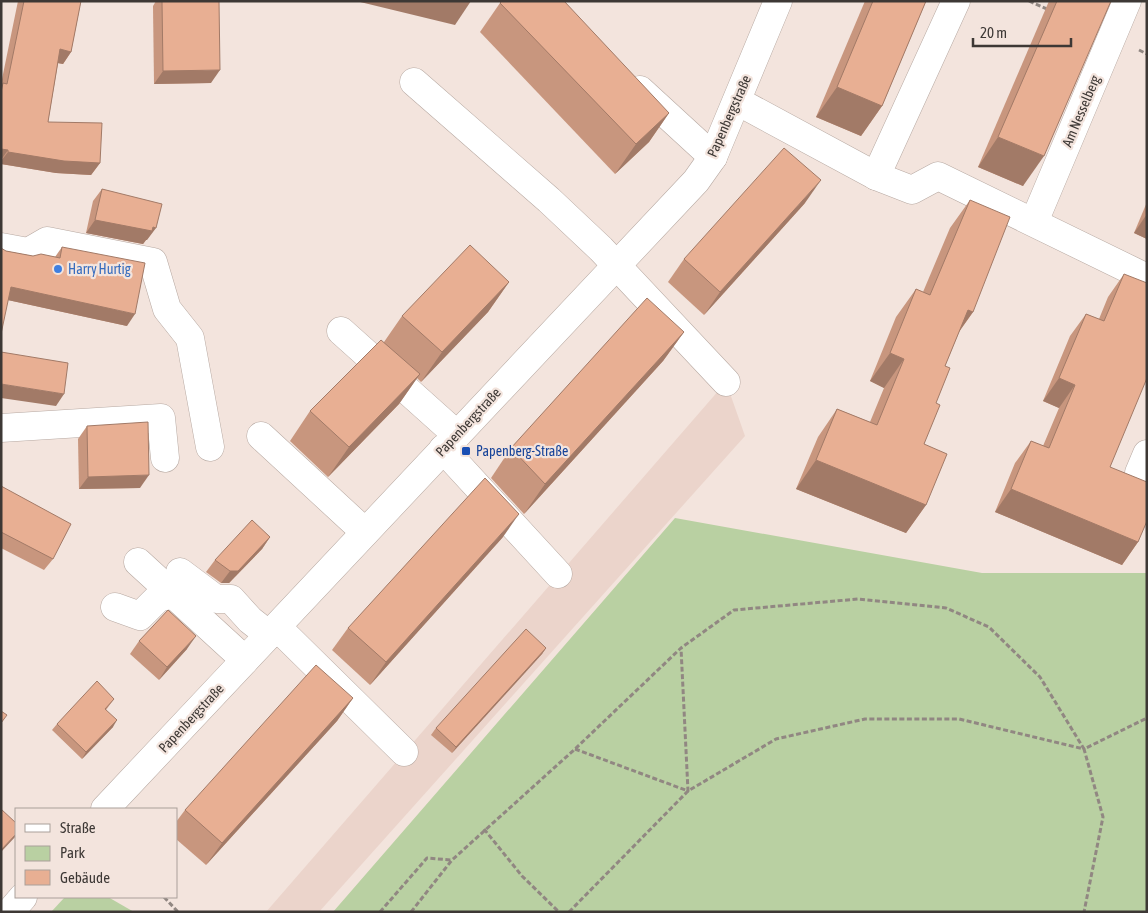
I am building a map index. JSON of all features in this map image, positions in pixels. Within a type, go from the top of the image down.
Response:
[{"type":"street","name":"Papenbergstraße","points":[[106,808],[696,181],[713,157],[778,1]]},
{"type":"street","points":[[876,176],[956,1]]},
{"type":"street","name":"Am Nesselberg","points":[[1034,222],[1128,1]]},
{"type":"street","points":[[622,74],[713,157]]},
{"type":"street","points":[[414,82],[549,200],[601,249],[726,382]]},
{"type":"street","points":[[736,101],[876,176],[912,190],[938,176],[1147,278]]},
{"type":"street","points":[[1,247],[28,252],[47,241],[154,262],[166,309],[190,338],[210,447]]},
{"type":"street","points":[[342,331],[450,441],[558,574]]},
{"type":"street","points":[[1,428],[161,418],[165,458]]},
{"type":"street","points":[[262,436],[365,532]]},
{"type":"street","points":[[138,562],[177,583],[216,599],[231,599],[250,620],[273,631],[404,752]]},
{"type":"street","points":[[115,607],[140,616],[177,583]]},
{"type":"street","points":[[177,583],[245,660]]},
{"type":"street","points":[[10,912],[22,898]]},
{"type":"path","points":[[411,912],[452,860],[484,829],[575,749],[682,648],[734,610],[858,598],[946,608],[989,627],[1040,677],[1084,749],[1103,817],[1084,912]]},
{"type":"path","points":[[682,648],[688,791]]},
{"type":"path","points":[[569,912],[688,791],[776,738],[865,719],[959,719],[1084,749],[1147,718]]},
{"type":"path","points":[[575,749],[688,791]]},
{"type":"path","points":[[484,829],[522,876],[559,912]]},
{"type":"path","points":[[380,912],[427,858],[452,860]]},
{"type":"path","points":[[165,898],[178,912]]},
{"type":"shaded area","points":[[726,382],[745,436],[319,912],[266,912]]},
{"type":"green space","points":[[675,518],[982,573],[1147,573],[1147,912],[333,912]]},
{"type":"green space","points":[[64,898],[110,898],[134,912],[51,912]]},
{"type":"building","points":[[24,1],[81,1],[71,52],[60,49],[48,122],[102,123],[100,163],[64,161],[8,152],[8,150],[1,149],[1,92],[3,83],[7,84]]},
{"type":"building","points":[[162,1],[219,1],[220,70],[163,71]]},
{"type":"building","points":[[502,1],[564,1],[669,113],[636,144],[500,3]]},
{"type":"building","points":[[873,1],[926,1],[882,106],[837,87]]},
{"type":"building","points":[[1057,1],[1111,1],[1044,156],[998,137]]},
{"type":"building","points":[[784,148],[821,180],[720,292],[684,259]]},
{"type":"building","points":[[102,189],[162,204],[156,228],[153,227],[152,231],[95,220]]},
{"type":"building","points":[[970,200],[1010,217],[973,312],[968,310],[945,366],[950,368],[936,403],[940,405],[924,444],[947,454],[926,505],[816,460],[837,409],[877,425],[904,359],[890,353],[916,289],[930,295]]},
{"type":"building","points":[[470,245],[509,282],[442,352],[402,316]]},
{"type":"building","points":[[62,247],[145,263],[135,314],[11,287],[1,334],[1,248],[6,251],[33,256],[41,254],[60,258]]},
{"type":"building","points":[[1124,274],[1147,283],[1147,378],[1110,467],[1147,482],[1147,521],[1138,542],[1011,489],[1031,441],[1049,448],[1075,385],[1059,378],[1086,314],[1104,321]]},
{"type":"building","points":[[647,298],[684,332],[545,484],[511,448]]},
{"type":"building","points":[[381,340],[420,374],[349,447],[310,411]]},
{"type":"building","points":[[1,352],[68,363],[64,394],[1,384]]},
{"type":"building","points":[[148,422],[149,475],[88,477],[87,426]]},
{"type":"building","points":[[485,478],[519,514],[386,662],[348,628]]},
{"type":"building","points":[[1,486],[71,524],[53,559],[1,532]]},
{"type":"building","points":[[252,520],[270,537],[238,571],[230,571],[215,560]]},
{"type":"building","points":[[168,610],[196,636],[167,667],[139,641]]},
{"type":"building","points":[[526,629],[546,648],[456,747],[436,728]]},
{"type":"building","points":[[316,665],[353,698],[222,843],[185,810]]},
{"type":"building","points":[[97,681],[114,699],[105,709],[117,720],[86,752],[57,724]]},
{"type":"building","points":[[1,711],[7,715],[1,723]]},
{"type":"building","points":[[1,809],[15,822],[15,835],[1,850]]},
{"type":"place","name":"Harry Hurtig","points":[[58,269]]},
{"type":"place","name":"Papenberg-Straße","points":[[466,451]]}]
